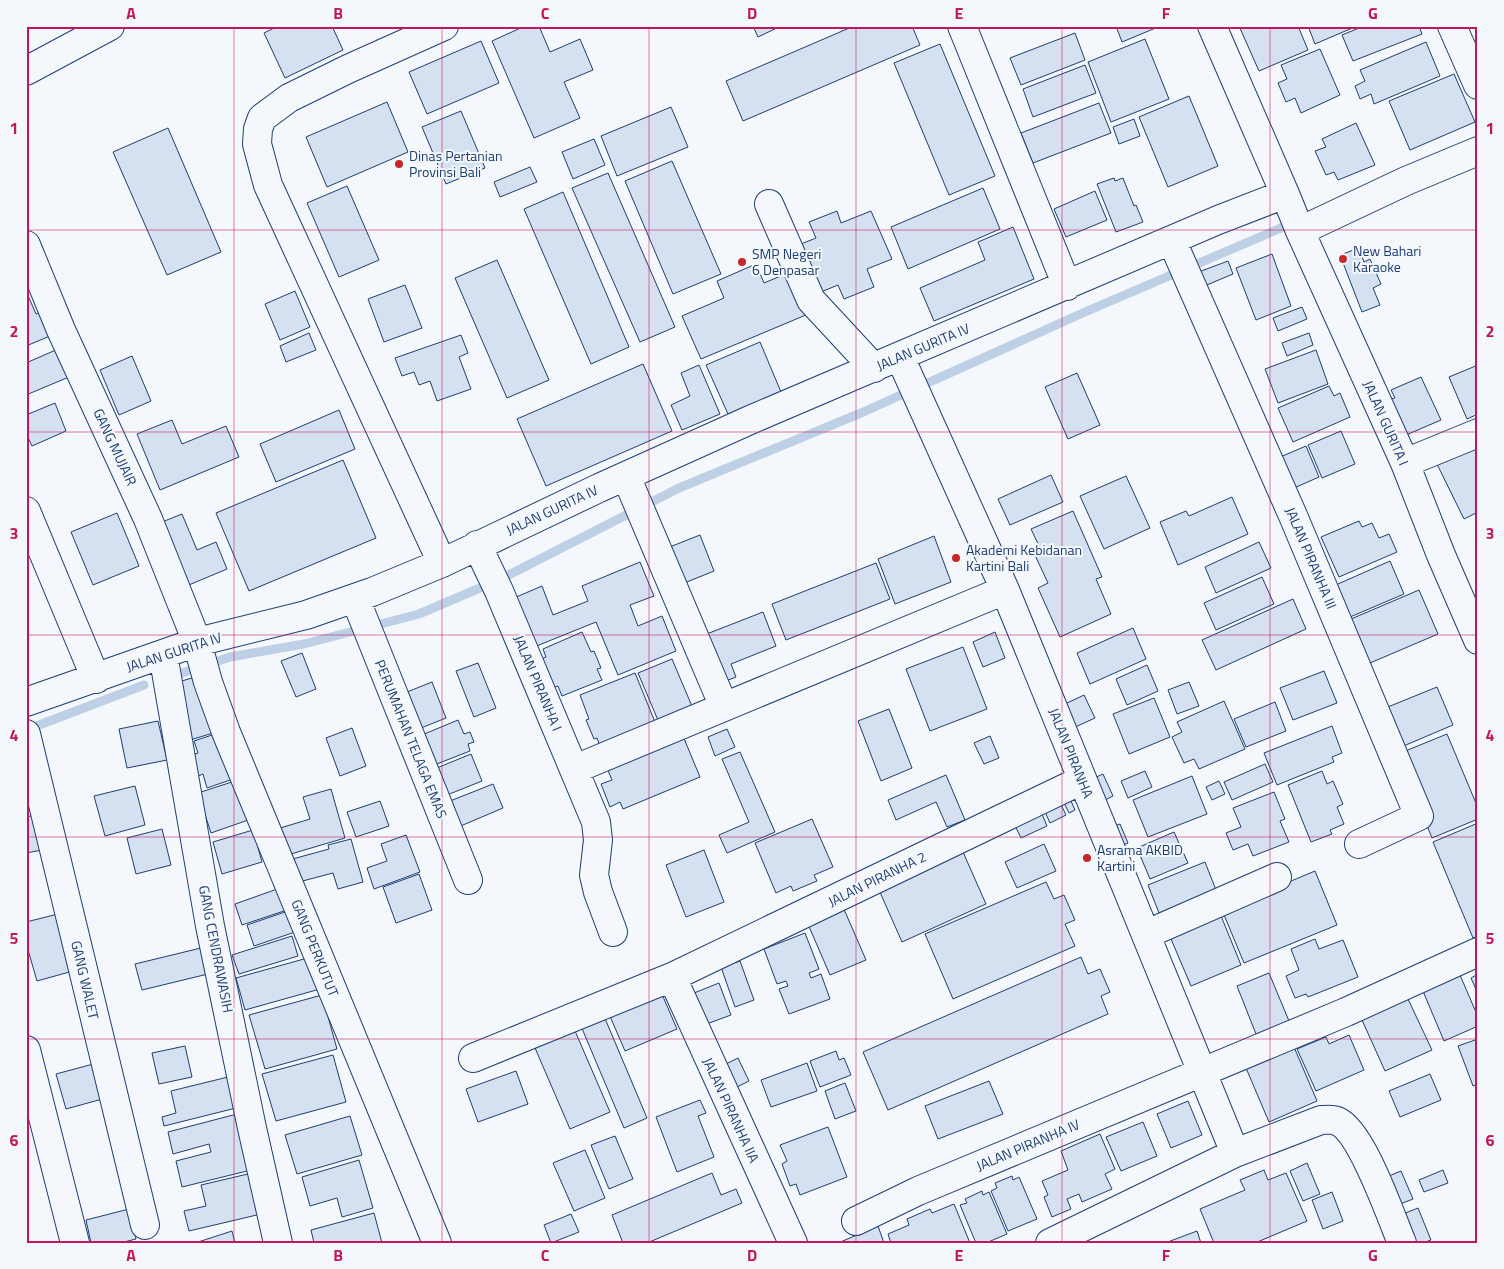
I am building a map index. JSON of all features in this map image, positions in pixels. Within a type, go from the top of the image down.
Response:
[{"type":"street","points":[[26,71],[110,26]]},
{"type":"street","points":[[442,563],[268,185],[257,144],[258,129],[262,118],[289,98],[444,26]]},
{"type":"street","points":[[962,26],[1067,286]]},
{"type":"street","name":"JALAN GURITA I","points":[[1212,26],[1293,214],[1405,463],[1441,555],[1478,640]]},
{"type":"street","points":[[1452,26],[1478,85]]},
{"type":"street","name":"JALAN GURITA IV","points":[[26,702],[163,654],[199,646],[356,601],[442,563],[634,495],[750,420],[874,368],[903,363],[1067,286],[1175,247],[1406,181],[1478,151]]},
{"type":"street","points":[[769,204],[811,300],[874,368]]},
{"type":"street","name":"GANG MUJAIR","points":[[26,245],[61,330],[148,520],[199,646]]},
{"type":"street","name":"JALAN PIRANHA III","points":[[1175,247],[1294,518],[1419,816],[1359,844]]},
{"type":"street","name":"JALAN PIRANHA","points":[[903,363],[1005,590],[1235,1153]]},
{"type":"street","points":[[1405,463],[1478,433]]},
{"type":"street","points":[[634,495],[724,707]]},
{"type":"street","points":[[26,511],[96,679]]},
{"type":"street","name":"JALAN PIRANHA I","points":[[479,549],[575,769],[596,822],[598,840],[594,875],[598,892],[613,932]]},
{"type":"street","points":[[575,769],[1005,590]]},
{"type":"street","name":"PERUMAHAN TELAGA EMAS","points":[[356,601],[468,880]]},
{"type":"street","name":"GANG PERKUTUT","points":[[199,646],[208,682],[230,741],[437,1243]]},
{"type":"street","name":"GANG CENDRAWASIH","points":[[163,654],[210,926],[278,1243]]},
{"type":"street","name":"GANG WALET","points":[[26,734],[145,1225]]},
{"type":"street","name":"JALAN PIRANHA 2","points":[[473,1058],[672,978],[1082,780]]},
{"type":"street","points":[[1147,934],[1277,878]]},
{"type":"street","name":"JALAN PIRANHA IV","points":[[856,1221],[918,1191],[1346,1012],[1478,952]]},
{"type":"street","name":"JALAN PIRANHA IIA","points":[[672,978],[793,1243]]},
{"type":"street","points":[[26,1050],[75,1243]]},
{"type":"street","points":[[1050,1243],[1092,1234],[1235,1153],[1321,1120],[1336,1121],[1347,1128],[1356,1140],[1377,1182],[1402,1243]]},
{"type":"building","points":[[278,26],[332,26],[343,50],[285,78],[264,33]]},
{"type":"building","points":[[525,26],[539,26],[550,52],[580,39],[593,70],[564,82],[580,118],[534,138],[492,41]]},
{"type":"building","points":[[753,26],[781,26],[758,37]]},
{"type":"building","points":[[854,26],[912,26],[920,45],[743,121],[726,81]]},
{"type":"building","points":[[1116,26],[1157,26],[1158,27],[1122,42]]},
{"type":"building","points":[[1239,26],[1298,26],[1308,50],[1259,71]]},
{"type":"building","points":[[1308,26],[1357,26],[1315,44]]},
{"type":"building","points":[[1364,26],[1419,26],[1422,34],[1353,61],[1342,35]]},
{"type":"building","points":[[1075,33],[1085,60],[1021,85],[1010,58]]},
{"type":"building","points":[[1145,39],[1169,99],[1111,122],[1088,62]]},
{"type":"building","points":[[481,41],[499,83],[427,114],[409,72]]},
{"type":"building","points":[[1426,42],[1440,76],[1374,104],[1371,94],[1360,99],[1355,86],[1365,81],[1360,70]]},
{"type":"building","points":[[940,44],[995,176],[949,195],[894,63]]},
{"type":"building","points":[[1320,49],[1340,95],[1301,113],[1295,98],[1286,102],[1278,83],[1287,79],[1281,65]]},
{"type":"building","points":[[1085,65],[1096,93],[1033,117],[1023,89]]},
{"type":"building","points":[[1454,74],[1475,122],[1410,150],[1389,101]]},
{"type":"building","points":[[1189,96],[1218,166],[1168,187],[1139,117]]},
{"type":"building","points":[[387,102],[408,152],[327,187],[306,137]]},
{"type":"building","points":[[1099,103],[1111,133],[1033,163],[1021,133]]},
{"type":"building","points":[[671,107],[688,147],[617,176],[601,136]]},
{"type":"building","points":[[461,111],[485,168],[446,184],[422,127]]},
{"type":"building","points":[[1134,119],[1140,136],[1119,144],[1113,127]]},
{"type":"building","points":[[1356,123],[1375,165],[1338,180],[1334,172],[1326,175],[1315,151],[1326,147],[1322,139]]},
{"type":"building","points":[[168,128],[221,252],[167,275],[113,152]]},
{"type":"building","points":[[594,139],[605,165],[573,179],[562,152]]},
{"type":"building","points":[[672,161],[721,274],[673,294],[625,181]]},
{"type":"building","points":[[530,167],[537,182],[500,197],[494,182]]},
{"type":"building","points":[[608,173],[675,327],[640,342],[572,188]]},
{"type":"building","points":[[1114,178],[1115,181],[1123,178],[1134,206],[1136,205],[1143,222],[1116,232],[1097,184]]},
{"type":"building","points":[[347,186],[379,260],[339,277],[307,203]]},
{"type":"building","points":[[983,188],[1000,229],[908,269],[891,227]]},
{"type":"building","points":[[1095,191],[1107,220],[1066,237],[1054,209]]},
{"type":"building","points":[[563,192],[629,347],[591,364],[524,209]]},
{"type":"building","points":[[837,211],[841,223],[871,211],[892,259],[867,269],[874,287],[844,299],[838,285],[811,296],[791,248],[816,238],[809,222]]},
{"type":"building","points":[[1013,227],[1034,279],[934,321],[920,288],[985,260],[978,242]]},
{"type":"building","points":[[1359,248],[1364,262],[1370,259],[1381,284],[1373,288],[1380,305],[1362,312],[1340,255]]},
{"type":"building","points":[[1272,254],[1291,306],[1256,320],[1236,268]]},
{"type":"building","points":[[497,260],[549,380],[507,398],[455,278]]},
{"type":"building","points":[[1228,261],[1233,274],[1202,287],[1196,273]]},
{"type":"building","points":[[756,264],[764,283],[795,270],[813,312],[701,359],[682,316],[724,298],[717,281]]},
{"type":"building","points":[[405,285],[422,328],[384,342],[368,299]]},
{"type":"building","points":[[26,291],[36,314],[40,312],[50,336],[26,346]]},
{"type":"building","points":[[295,291],[310,327],[280,340],[265,304]]},
{"type":"building","points":[[1302,307],[1307,319],[1278,331],[1273,318]]},
{"type":"building","points":[[309,333],[316,350],[286,362],[280,346]]},
{"type":"building","points":[[1309,333],[1313,345],[1287,356],[1282,343]]},
{"type":"building","points":[[461,335],[468,353],[459,357],[471,389],[437,401],[430,381],[419,385],[414,372],[402,376],[395,358]]},
{"type":"building","points":[[760,342],[781,392],[728,414],[706,365]]},
{"type":"building","points":[[58,349],[69,377],[26,395],[26,363]]},
{"type":"building","points":[[1316,350],[1328,384],[1278,403],[1265,369]]},
{"type":"building","points":[[132,356],[151,401],[119,415],[100,370]]},
{"type":"building","points":[[643,364],[672,431],[546,486],[517,419]]},
{"type":"building","points":[[699,365],[720,414],[682,430],[671,405],[690,396],[681,373]]},
{"type":"building","points":[[1478,365],[1478,414],[1467,419],[1449,377]]},
{"type":"building","points":[[1077,373],[1100,425],[1068,439],[1045,387]]},
{"type":"building","points":[[1421,377],[1441,420],[1406,435],[1391,399],[1395,398],[1391,390]]},
{"type":"building","points":[[1329,386],[1334,396],[1340,393],[1350,417],[1293,442],[1278,408]]},
{"type":"building","points":[[55,403],[66,431],[32,446],[26,433],[26,415]]},
{"type":"building","points":[[339,410],[355,449],[276,482],[260,444]]},
{"type":"building","points":[[172,420],[182,444],[226,426],[239,457],[160,490],[137,434]]},
{"type":"building","points":[[1341,431],[1355,464],[1322,478],[1308,445]]},
{"type":"building","points":[[1478,438],[1478,512],[1464,519],[1433,456]]},
{"type":"building","points":[[1306,446],[1319,477],[1285,492],[1271,461]]},
{"type":"building","points":[[343,460],[376,538],[249,591],[216,513]]},
{"type":"building","points":[[1051,475],[1063,502],[1010,525],[998,499]]},
{"type":"building","points":[[1126,476],[1150,528],[1104,549],[1080,496]]},
{"type":"building","points":[[1232,497],[1248,534],[1178,565],[1160,522],[1186,511],[1189,516]]},
{"type":"building","points":[[1073,511],[1102,577],[1096,579],[1111,614],[1060,637],[1038,588],[1048,583],[1034,553],[1041,550],[1031,529]]},
{"type":"building","points":[[117,513],[139,566],[93,585],[71,532]]},
{"type":"building","points":[[182,514],[197,550],[216,542],[227,569],[184,587],[157,524]]},
{"type":"building","points":[[1359,521],[1362,527],[1372,523],[1379,538],[1389,534],[1397,552],[1339,577],[1321,537]]},
{"type":"building","points":[[700,535],[714,571],[677,586],[662,550]]},
{"type":"building","points":[[934,536],[951,582],[895,604],[878,559]]},
{"type":"building","points":[[1259,542],[1271,568],[1216,593],[1205,567]]},
{"type":"building","points":[[1390,561],[1404,594],[1343,620],[1329,588]]},
{"type":"building","points":[[640,562],[654,596],[630,605],[638,626],[662,616],[676,651],[618,675],[596,622],[534,647],[514,598],[542,586],[553,615],[588,601],[582,586]]},
{"type":"building","points":[[876,563],[890,599],[786,640],[772,604]]},
{"type":"building","points":[[1262,577],[1274,604],[1216,630],[1204,603]]},
{"type":"building","points":[[1419,590],[1438,634],[1370,663],[1351,619]]},
{"type":"building","points":[[1293,599],[1306,629],[1216,670],[1202,640]]},
{"type":"building","points":[[763,612],[776,646],[731,664],[736,677],[718,684],[699,637]]},
{"type":"building","points":[[1133,628],[1146,659],[1090,684],[1077,653]]},
{"type":"building","points":[[582,632],[591,652],[594,651],[601,668],[597,669],[602,680],[562,696],[558,686],[552,688],[541,659],[546,657],[543,649]]},
{"type":"building","points":[[995,632],[1005,658],[983,667],[973,642]]},
{"type":"building","points":[[963,647],[987,709],[930,731],[906,669]]},
{"type":"building","points":[[302,653],[316,689],[296,697],[281,661]]},
{"type":"building","points":[[672,659],[694,711],[660,725],[638,673]]},
{"type":"building","points":[[478,663],[496,708],[474,717],[456,671]]},
{"type":"building","points":[[1147,665],[1158,691],[1127,705],[1116,679]]},
{"type":"building","points":[[1324,671],[1337,703],[1293,720],[1280,688]]},
{"type":"building","points":[[635,673],[657,727],[601,749],[597,738],[594,739],[586,720],[589,719],[580,695]]},
{"type":"building","points":[[195,677],[213,733],[190,740],[172,684]]},
{"type":"building","points":[[432,682],[446,718],[411,732],[397,696]]},
{"type":"building","points":[[1189,682],[1199,706],[1177,714],[1168,690]]},
{"type":"building","points":[[1437,687],[1453,725],[1394,750],[1378,711]]},
{"type":"building","points":[[1084,695],[1095,718],[1073,728],[1063,705]]},
{"type":"building","points":[[1154,698],[1170,737],[1129,754],[1113,714]]},
{"type":"building","points":[[1224,701],[1245,749],[1199,769],[1194,759],[1184,763],[1172,737],[1182,732],[1177,722]]},
{"type":"building","points":[[1275,702],[1286,731],[1246,747],[1234,719]]},
{"type":"building","points":[[889,709],[912,768],[881,781],[858,721]]},
{"type":"building","points":[[458,720],[464,734],[470,732],[474,742],[468,744],[470,751],[429,767],[417,737]]},
{"type":"building","points":[[158,721],[167,760],[127,768],[119,729]]},
{"type":"building","points":[[1332,726],[1342,753],[1332,757],[1334,762],[1277,785],[1264,753]]},
{"type":"building","points":[[352,728],[366,766],[340,776],[326,738]]},
{"type":"building","points":[[727,729],[735,747],[715,756],[708,737]]},
{"type":"building","points":[[218,733],[233,779],[207,788],[203,774],[196,777],[189,756],[198,753],[194,741]]},
{"type":"building","points":[[1447,734],[1478,808],[1478,819],[1432,838],[1398,754]]},
{"type":"building","points":[[683,736],[700,777],[623,809],[620,802],[610,807],[601,784],[612,780],[607,768]]},
{"type":"building","points":[[990,736],[999,758],[984,764],[974,743]]},
{"type":"building","points":[[740,752],[775,832],[727,853],[719,835],[749,822],[722,759]]},
{"type":"building","points":[[471,754],[482,781],[437,799],[427,772]]},
{"type":"building","points":[[1265,764],[1273,782],[1232,800],[1224,782]]},
{"type":"building","points":[[1145,771],[1152,787],[1128,798],[1121,781]]},
{"type":"building","points":[[1322,771],[1327,784],[1333,781],[1343,804],[1337,807],[1344,824],[1330,830],[1332,834],[1311,842],[1288,785]]},
{"type":"building","points":[[1103,774],[1113,796],[1103,801],[1092,779]]},
{"type":"building","points":[[946,775],[965,820],[947,827],[936,802],[896,820],[888,800]]},
{"type":"building","points":[[1192,776],[1207,814],[1148,837],[1133,800]]},
{"type":"building","points":[[238,780],[251,819],[211,833],[198,793]]},
{"type":"building","points":[[1219,781],[1225,794],[1212,800],[1206,787]]},
{"type":"building","points":[[493,784],[503,808],[456,828],[445,803]]},
{"type":"building","points":[[135,786],[145,825],[105,836],[94,796]]},
{"type":"building","points":[[331,789],[345,838],[284,856],[277,829],[310,819],[303,797]]},
{"type":"building","points":[[1067,792],[1075,810],[1069,813],[1060,795]]},
{"type":"building","points":[[1274,792],[1285,819],[1280,821],[1289,842],[1253,856],[1248,844],[1233,850],[1226,833],[1241,827],[1233,808]]},
{"type":"building","points":[[1057,796],[1066,815],[1050,823],[1041,803]]},
{"type":"building","points":[[380,801],[389,826],[356,837],[347,812]]},
{"type":"building","points":[[1039,807],[1047,826],[1021,838],[1012,819]]},
{"type":"building","points":[[35,815],[42,850],[26,853],[26,817]]},
{"type":"building","points":[[812,819],[833,867],[814,875],[817,881],[793,891],[791,886],[776,893],[755,843]]},
{"type":"building","points":[[1478,823],[1478,936],[1473,938],[1433,842]]},
{"type":"building","points":[[1120,824],[1128,843],[1118,847],[1110,828]]},
{"type":"building","points":[[162,829],[171,865],[136,874],[127,838]]},
{"type":"building","points":[[253,830],[262,862],[222,874],[213,842]]},
{"type":"building","points":[[1174,832],[1188,863],[1150,879],[1137,848]]},
{"type":"building","points":[[406,835],[420,872],[374,889],[367,868],[387,861],[381,844]]},
{"type":"building","points":[[351,839],[363,882],[338,889],[333,873],[295,883],[289,860],[329,849],[328,845]]},
{"type":"building","points":[[1044,844],[1056,871],[1017,888],[1005,862]]},
{"type":"building","points":[[704,850],[724,902],[686,917],[666,865]]},
{"type":"building","points":[[963,852],[986,904],[902,942],[879,890]]},
{"type":"building","points":[[1205,862],[1216,890],[1159,913],[1148,885]]},
{"type":"building","points":[[1315,871],[1337,925],[1244,963],[1222,910]]},
{"type":"building","points":[[419,874],[432,910],[396,923],[383,887]]},
{"type":"building","points":[[1046,882],[1054,899],[1064,895],[1075,920],[1065,924],[1075,946],[953,999],[925,934]]},
{"type":"building","points":[[280,888],[287,910],[242,925],[235,904]]},
{"type":"building","points":[[840,900],[866,960],[830,975],[804,915]]},
{"type":"building","points":[[288,911],[295,932],[254,946],[247,925]]},
{"type":"building","points":[[1219,911],[1241,965],[1191,986],[1168,932]]},
{"type":"building","points":[[58,914],[73,971],[37,981],[26,943],[26,922]]},
{"type":"building","points":[[805,933],[819,969],[809,973],[811,978],[821,974],[830,999],[789,1014],[779,989],[788,986],[786,981],[777,984],[764,949]]},
{"type":"building","points":[[292,936],[298,956],[239,974],[232,955]]},
{"type":"building","points":[[1315,939],[1319,949],[1343,940],[1358,977],[1308,997],[1306,994],[1295,998],[1286,976],[1299,970],[1291,949]]},
{"type":"building","points":[[205,947],[212,973],[142,990],[135,964]]},
{"type":"building","points":[[311,957],[320,989],[245,1010],[236,978]]},
{"type":"building","points":[[1081,957],[1088,974],[1100,969],[1110,992],[1101,996],[1108,1014],[888,1110],[863,1052]]},
{"type":"building","points":[[740,961],[754,1000],[735,1007],[721,967]]},
{"type":"building","points":[[1457,968],[1478,1017],[1478,1026],[1444,1041],[1420,984]]},
{"type":"building","points":[[1269,973],[1289,1021],[1256,1034],[1237,986]]},
{"type":"building","points":[[1478,974],[1478,994],[1471,978]]},
{"type":"building","points":[[719,983],[731,1015],[701,1026],[689,995]]},
{"type":"building","points":[[658,985],[677,1029],[625,1051],[606,1007]]},
{"type":"building","points":[[322,995],[337,1049],[265,1069],[249,1015]]},
{"type":"building","points":[[1408,999],[1432,1050],[1385,1071],[1362,1020]]},
{"type":"building","points":[[601,1009],[647,1118],[624,1128],[578,1019]]},
{"type":"building","points":[[572,1024],[610,1112],[570,1129],[532,1041]]},
{"type":"building","points":[[1349,1035],[1364,1070],[1316,1091],[1297,1049],[1326,1037],[1329,1044]]},
{"type":"building","points":[[1478,1039],[1478,1084],[1473,1086],[1458,1046]]},
{"type":"building","points":[[1291,1040],[1317,1101],[1269,1122],[1243,1061]]},
{"type":"building","points":[[185,1046],[192,1077],[159,1084],[152,1053]]},
{"type":"building","points":[[836,1051],[839,1060],[844,1058],[851,1075],[820,1087],[810,1061]]},
{"type":"building","points":[[333,1055],[346,1102],[276,1121],[262,1074]]},
{"type":"building","points":[[738,1058],[749,1081],[727,1092],[716,1069]]},
{"type":"building","points":[[97,1063],[106,1098],[66,1109],[56,1074]]},
{"type":"building","points":[[807,1063],[817,1091],[771,1107],[761,1080]]},
{"type":"building","points":[[516,1071],[528,1104],[478,1122],[466,1089]]},
{"type":"building","points":[[1430,1074],[1441,1100],[1400,1117],[1389,1091]]},
{"type":"building","points":[[228,1077],[236,1108],[164,1126],[162,1117],[176,1113],[171,1091]]},
{"type":"building","points":[[989,1081],[1003,1114],[938,1139],[925,1106]]},
{"type":"building","points":[[845,1083],[856,1111],[835,1119],[825,1091]]},
{"type":"building","points":[[700,1100],[706,1113],[698,1116],[714,1157],[677,1172],[656,1117]]},
{"type":"building","points":[[1188,1101],[1202,1135],[1171,1148],[1157,1114]]},
{"type":"building","points":[[237,1114],[251,1170],[182,1187],[176,1161],[211,1152],[209,1144],[173,1154],[168,1132]]},
{"type":"building","points":[[350,1116],[362,1155],[297,1174],[285,1135]]},
{"type":"building","points":[[1143,1122],[1157,1156],[1121,1171],[1106,1137]]},
{"type":"building","points":[[828,1127],[847,1177],[800,1195],[796,1184],[790,1186],[782,1164],[787,1161],[780,1145]]},
{"type":"building","points":[[1100,1134],[1115,1169],[1105,1174],[1112,1189],[1082,1202],[1079,1194],[1067,1199],[1071,1209],[1052,1217],[1044,1197],[1048,1195],[1042,1181],[1068,1170],[1061,1151]]},
{"type":"building","points":[[615,1136],[633,1179],[609,1189],[591,1145]]},
{"type":"building","points":[[585,1150],[605,1198],[574,1211],[553,1163]]},
{"type":"building","points":[[359,1160],[373,1208],[342,1217],[337,1198],[310,1206],[302,1177]]},
{"type":"building","points":[[1307,1163],[1320,1194],[1303,1201],[1290,1171]]},
{"type":"building","points":[[1264,1170],[1268,1180],[1286,1173],[1307,1221],[1255,1243],[1214,1243],[1200,1209],[1245,1190],[1240,1180]]},
{"type":"building","points":[[1443,1170],[1448,1183],[1424,1192],[1419,1180]]},
{"type":"building","points":[[1401,1171],[1413,1199],[1395,1206],[1384,1178]]},
{"type":"building","points":[[252,1173],[261,1214],[189,1231],[184,1211],[206,1206],[201,1185]]},
{"type":"building","points":[[712,1173],[721,1195],[736,1189],[742,1203],[647,1243],[623,1243],[612,1215]]},
{"type":"building","points":[[1012,1176],[1013,1180],[1019,1177],[1037,1219],[1008,1231],[991,1191],[997,1188],[995,1183]]},
{"type":"building","points":[[982,1191],[983,1195],[989,1192],[1007,1234],[986,1243],[976,1243],[960,1205],[967,1203],[965,1199]]},
{"type":"building","points":[[1332,1192],[1343,1221],[1323,1229],[1312,1200]]},
{"type":"building","points":[[954,1204],[970,1243],[891,1243],[888,1234],[909,1225],[907,1219],[930,1209],[932,1213]]},
{"type":"building","points":[[1418,1208],[1431,1240],[1423,1243],[1409,1243],[1398,1216]]},
{"type":"building","points":[[129,1209],[136,1239],[120,1243],[91,1243],[86,1220]]},
{"type":"building","points":[[374,1213],[382,1243],[314,1243],[311,1230]]},
{"type":"building","points":[[571,1214],[579,1232],[551,1243],[544,1225]]},
{"type":"building","points":[[878,1226],[884,1243],[838,1243]]},
{"type":"building","points":[[232,1231],[235,1243],[195,1243]]},
{"type":"building","points":[[1197,1231],[1201,1243],[1165,1243]]},
{"type":"waterway","points":[[182,673],[230,657],[304,644],[419,614],[501,579],[679,488],[861,413],[1085,312],[1295,222]]},
{"type":"waterway","points":[[26,730],[144,685]]},
{"type":"place","name":"Dinas Pertanian Provinsi Bali","points":[[399,164]]},
{"type":"place","name":"New Bahari Karaoke","points":[[1343,259]]},
{"type":"place","name":"SMP Negeri 6 Denpasar","points":[[742,262]]},
{"type":"place","name":"Akademi Kebidanan Kartini Bali","points":[[956,558]]},
{"type":"place","name":"Asrama AKBID Kartini","points":[[1087,858]]}]
